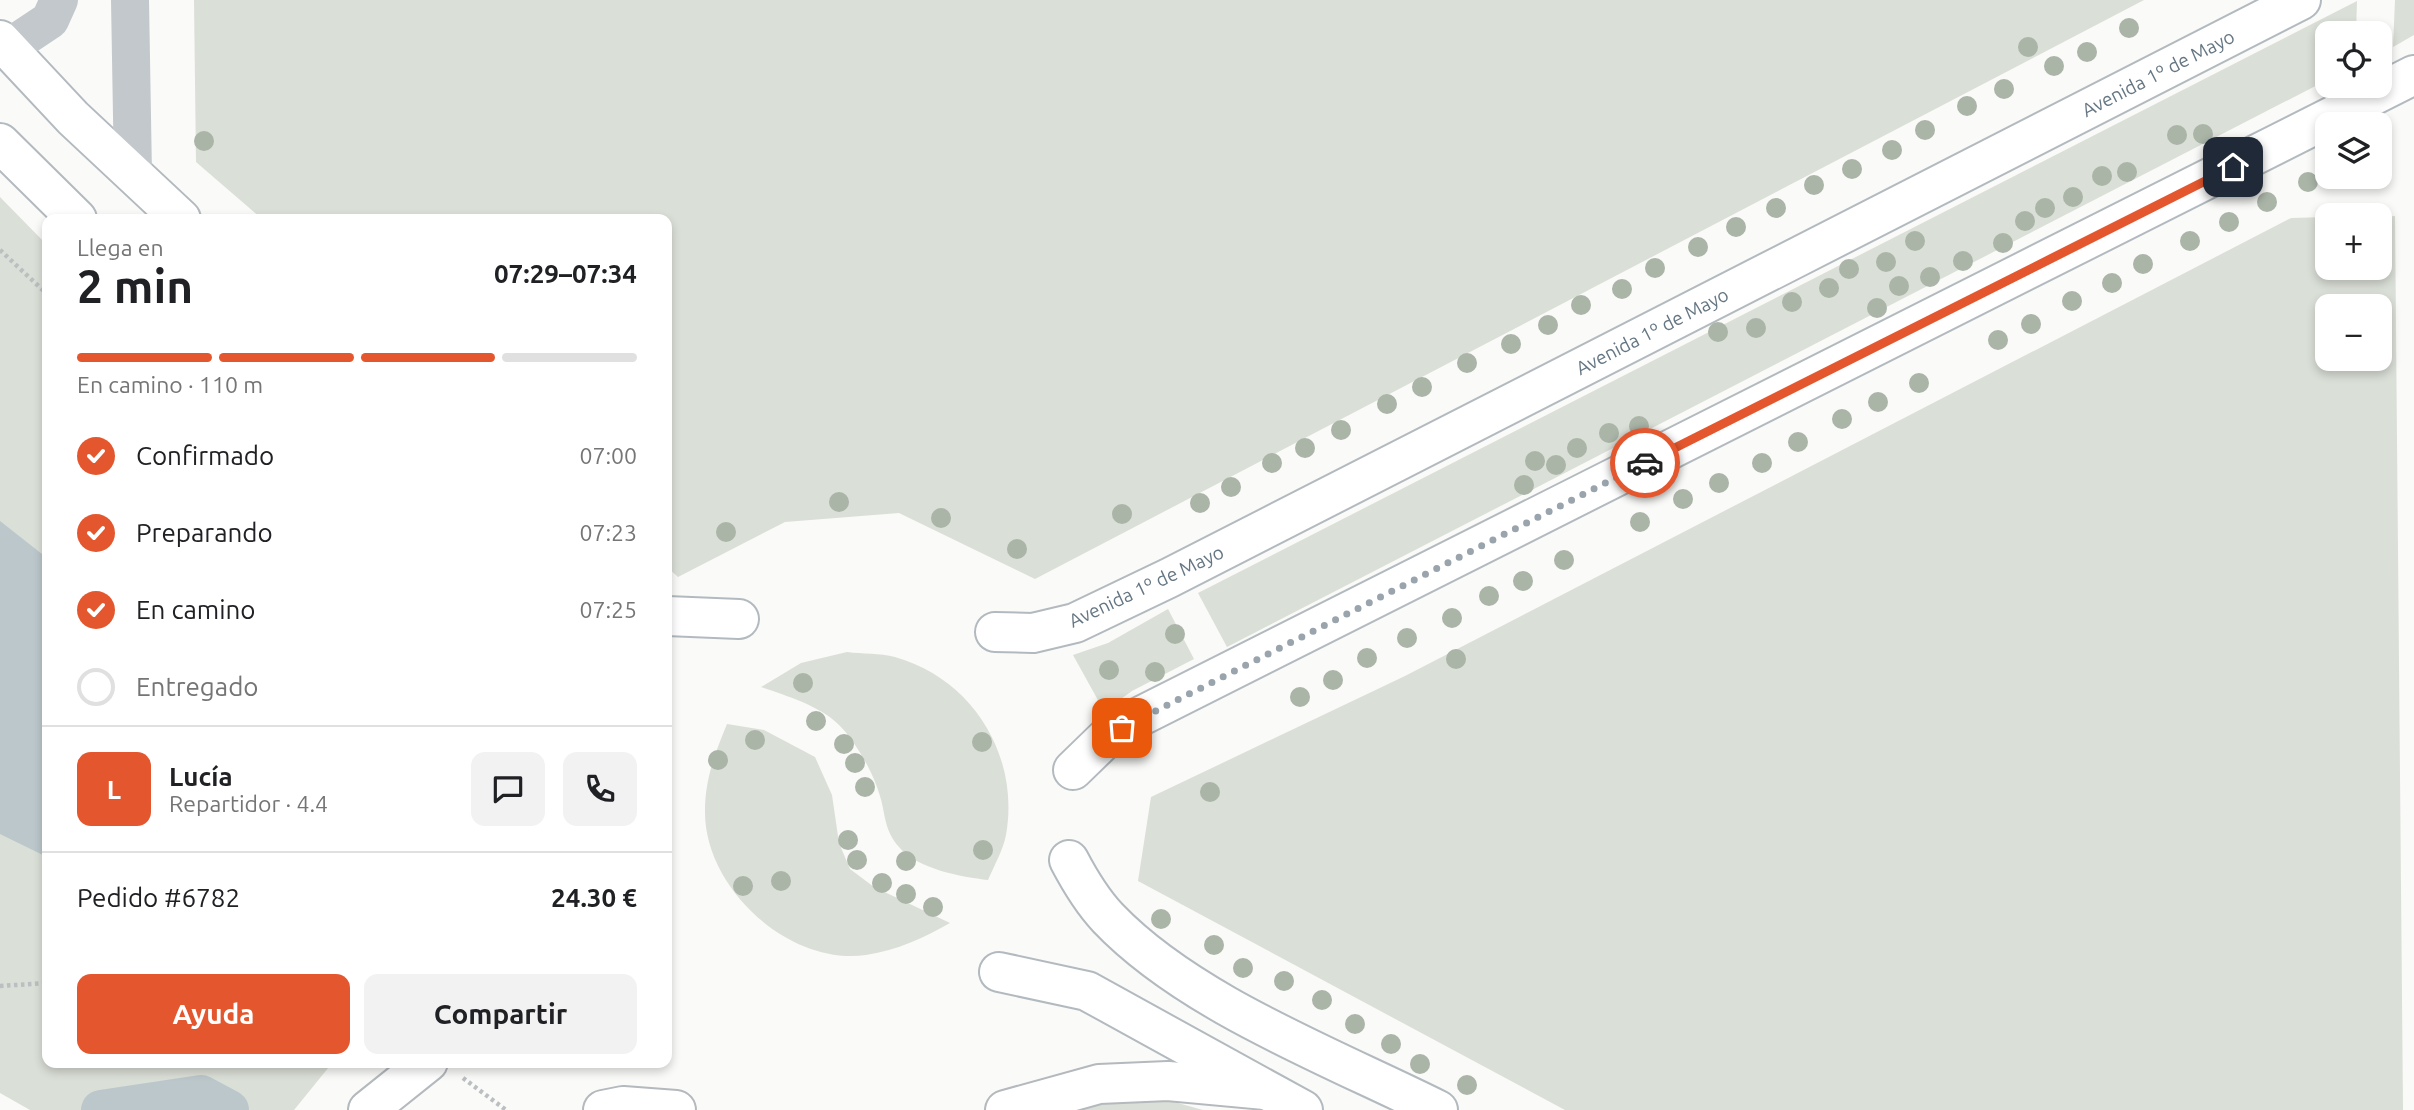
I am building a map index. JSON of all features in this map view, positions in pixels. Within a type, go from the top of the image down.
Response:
[{"type":"main road","name":"Avenida 1º de Mayo","points":[[995,632],[1033,633],[1087,618],[2301,0]]},
{"type":"main road","points":[[4,44],[73,118],[176,214]]},
{"type":"main road","points":[[1073,770],[1106,738],[1139,717],[2414,75]]},
{"type":"main road","points":[[0,143],[72,214]]},
{"type":"main road","points":[[672,616],[739,619]]},
{"type":"main road","points":[[1069,860],[1085,889],[1108,917],[1150,956],[1233,1009],[1438,1110]]},
{"type":"main road","points":[[999,972],[1087,991],[1303,1110]]},
{"type":"main road","points":[[358,1110],[396,1068]]},
{"type":"main road","points":[[368,1110],[438,1068]]},
{"type":"main road","points":[[1005,1110],[1099,1084],[1168,1081],[1265,1090]]},
{"type":"main road","points":[[603,1110],[623,1106],[676,1110]]},
{"type":"street","points":[[4,44],[50,20],[59,0]]},
{"type":"street","points":[[130,0],[133,174]]},
{"type":"path","points":[[0,250],[42,289]]},
{"type":"path","points":[[0,986],[42,984]]},
{"type":"path","points":[[444,1068],[506,1110]]},
{"type":"shaded area","points":[[194,0],[2144,0],[1035,579],[899,513],[785,522],[678,577],[672,572],[672,214],[256,214],[196,162]]},
{"type":"shaded area","points":[[2395,0],[2414,0],[2414,35],[2393,47]]},
{"type":"shaded area","points":[[2357,1],[2356,21],[2318,21]]},
{"type":"shaded area","points":[[2315,22],[2315,86],[1227,647],[1198,593]]},
{"type":"shaded area","points":[[0,197],[42,240],[42,1068],[328,1068],[294,1110],[30,1110],[0,1093]]},
{"type":"shaded area","points":[[2392,216],[2395,216],[2403,1110],[1565,1110],[1138,881],[1151,797],[1405,676],[2291,218],[2315,217],[2315,280],[2392,280]]},
{"type":"shaded area","points":[[0,521],[42,554],[42,855],[0,834]]},
{"type":"shaded area","points":[[1168,609],[1194,659],[1132,691],[1104,711],[1073,655],[1108,643]]},
{"type":"shaded area","points":[[847,652],[895,657],[923,668],[947,683],[968,702],[985,725],[998,750],[1006,777],[1008,806],[1005,841],[988,880],[940,871],[907,855],[890,834],[872,775],[844,730],[830,717],[811,706],[761,687],[801,663]]},
{"type":"shaded area","points":[[727,724],[764,730],[815,757],[832,795],[839,843],[850,869],[874,887],[950,923],[900,947],[866,955],[837,955],[808,948],[781,935],[756,916],[735,893],[719,868],[708,840],[705,811],[707,788]]},
{"type":"shaded area","points":[[1167,1100],[1203,1110],[1072,1110],[1091,1102]]},
{"type":"waterway","points":[[101,1110],[201,1095],[229,1110]]},
{"type":"way so far","points":[[1122,728],[1139,717],[1645,463]]},
{"type":"route","points":[[1645,463],[2233,167]]}]
